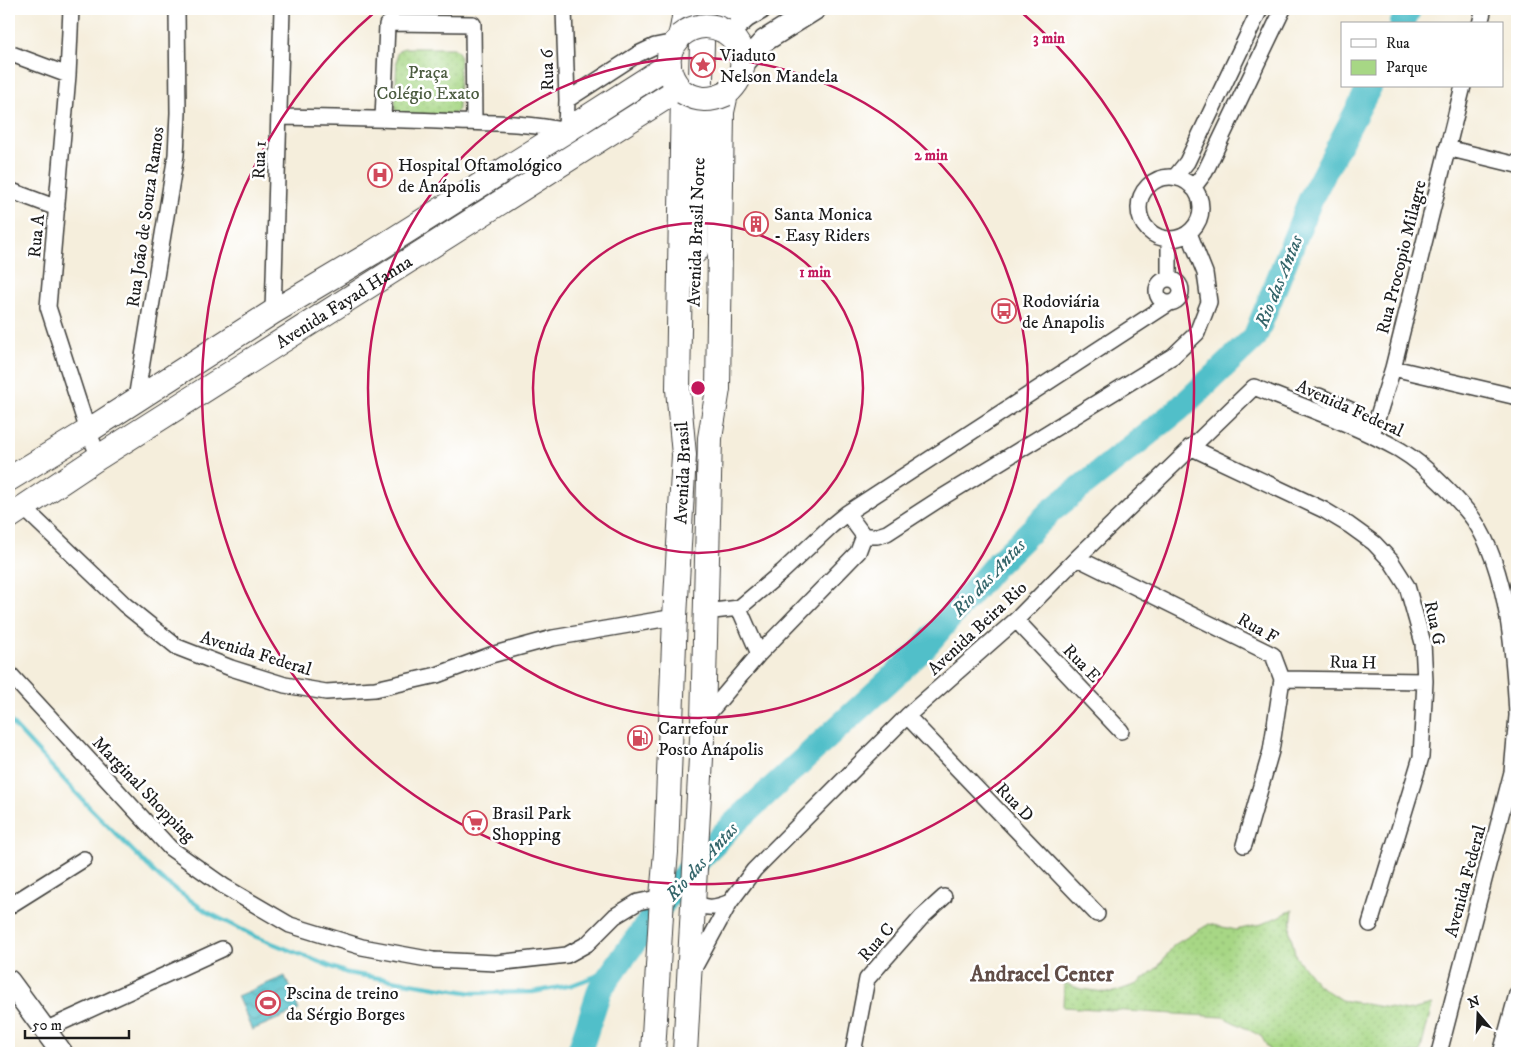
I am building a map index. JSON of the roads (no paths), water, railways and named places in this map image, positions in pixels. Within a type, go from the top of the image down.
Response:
[{"type":"main road","points":[[685,9],[677,39],[671,49],[669,64],[672,78],[681,90],[695,98],[702,100],[726,94],[733,88],[742,72],[743,64],[739,46],[727,24]]},
{"type":"main road","name":"Avenida Brasil Norte","points":[[684,455],[690,390],[694,304],[703,9]]},
{"type":"main road","name":"Avenida Brasil Norte","points":[[710,438],[707,389],[709,155],[716,9]]},
{"type":"main road","points":[[677,39],[687,31],[700,26],[714,27],[727,24],[746,18],[760,9]]},
{"type":"main road","points":[[743,64],[764,41],[815,9]]},
{"type":"main road","name":"Avenida Fayad Hanna","points":[[9,478],[273,312],[372,253],[669,64]]},
{"type":"main road","name":"Avenida Fayad Hanna","points":[[16,512],[681,90]]},
{"type":"main road","name":"Avenida Brasil","points":[[662,897],[666,852],[675,617],[684,455],[678,389],[681,90]]},
{"type":"main road","name":"Avenida Brasil","points":[[692,896],[703,721],[710,438],[718,389],[722,112],[726,94]]},
{"type":"main road","points":[[372,253],[387,275]]},
{"type":"main road","points":[[685,1053],[690,975],[692,896]]},
{"type":"main road","points":[[653,1053],[662,897]]},
{"type":"main road","points":[[9,981],[62,1053]]},
{"type":"street","name":"Rua A","points":[[71,9],[68,75],[48,307],[88,430],[100,457]]},
{"type":"street","name":"Rua João de Souza Ramos","points":[[136,399],[176,155],[178,113],[176,9]]},
{"type":"street","name":"Rua 1","points":[[273,312],[282,9]]},
{"type":"street","name":"Rua 6","points":[[564,9],[567,100],[566,131]]},
{"type":"street","points":[[1175,177],[1187,162],[1260,9]]},
{"type":"street","points":[[1193,188],[1206,172],[1284,9]]},
{"type":"street","points":[[383,119],[387,25],[390,23],[472,24],[474,122]]},
{"type":"street","points":[[567,100],[638,54],[677,39]]},
{"type":"street","points":[[9,53],[68,75]]},
{"type":"street","name":"Rua Procopio Milagre","points":[[1372,435],[1393,368],[1462,88]]},
{"type":"street","points":[[279,117],[474,122],[544,126],[566,131]]},
{"type":"street","points":[[1447,148],[1517,165]]},
{"type":"street","points":[[1175,177],[1185,181],[1193,188],[1199,196],[1201,206],[1200,216],[1196,225],[1189,232],[1180,238],[1169,239],[1160,238],[1146,228],[1141,221],[1138,205],[1144,190],[1150,184],[1158,179],[1175,177]]},
{"type":"street","points":[[9,190],[57,208]]},
{"type":"street","points":[[864,536],[877,536],[887,533],[1173,356],[1197,333],[1209,302],[1205,273],[1189,232]]},
{"type":"street","points":[[705,612],[739,608],[847,513],[1168,304],[1160,300],[1157,289],[1163,280],[1169,279],[1169,239]]},
{"type":"street","points":[[1393,368],[1517,397]]},
{"type":"street","name":"Avenida Federal","points":[[1254,387],[1372,435],[1402,451],[1429,472],[1450,492],[1474,521],[1487,545],[1501,580],[1515,665],[1517,715],[1512,772],[1439,1053]]},
{"type":"street","name":"Avenida Beira Rio","points":[[690,975],[730,902],[754,870],[907,716],[1016,620],[1190,447],[1254,387]]},
{"type":"street","points":[[1320,396],[1353,411],[1372,435]]},
{"type":"street","name":"Rua G","points":[[1190,447],[1324,510],[1350,525],[1374,543],[1391,561],[1407,586],[1422,644],[1425,681],[1421,757],[1370,924]]},
{"type":"street","name":"Avenida Federal","points":[[16,512],[177,647],[230,668],[285,685],[326,692],[376,689],[437,675],[491,655],[553,638],[675,617]]},
{"type":"street","points":[[847,513],[864,536]]},
{"type":"street","points":[[703,721],[759,654],[858,552],[864,536]]},
{"type":"street","name":"Rua F","points":[[1077,558],[1267,652],[1272,655],[1282,679]]},
{"type":"street","points":[[739,608],[759,654]]},
{"type":"street","name":"Rua E","points":[[1016,620],[1121,731]]},
{"type":"street","name":"Marginal Shopping","points":[[9,672],[170,848],[225,887],[290,925],[362,947],[433,960],[496,962],[567,955],[587,944],[615,916],[638,902],[662,897]]},
{"type":"street","points":[[1244,845],[1271,751],[1282,679]]},
{"type":"street","name":"Rua H","points":[[1282,679],[1425,681]]},
{"type":"street","name":"Rua D","points":[[907,716],[1097,914]]},
{"type":"street","points":[[9,906],[84,860]]},
{"type":"street","points":[[692,896],[700,906],[708,908],[730,902]]},
{"type":"street","name":"Rua C","points":[[854,1053],[867,980],[922,917],[944,898]]},
{"type":"street","points":[[46,1030],[222,950]]},
{"type":"street","points":[[1517,994],[1503,1047],[1517,1052]]},
{"type":"water","name":"Pscina de treino da Sérgio Borges","points":[[285,976],[299,1010],[252,1030],[237,996]]},
{"type":"waterway","name":"Rio das Antas","points":[[1403,22],[1409,9]]},
{"type":"waterway","name":"Rio das Antas","points":[[579,1053],[600,989],[679,881],[729,828],[921,651],[994,567],[1051,511],[1179,409],[1255,337],[1311,198],[1369,88]]},
{"type":"waterway","points":[[9,720],[91,809],[161,879],[207,912],[254,936],[347,973],[473,993],[533,992],[572,985],[596,976],[619,964]]},
{"type":"place","name":"Viaduto Nelson Mandela","points":[[703,65]]},
{"type":"place","name":"Hospital Oftamológico de Anápolis","points":[[380,175]]},
{"type":"place","name":"Santa Monica - Easy Riders","points":[[756,224]]},
{"type":"place","name":"Rodoviária de Anapolis","points":[[1004,311]]},
{"type":"place","name":"Carrefour Posto Anápolis","points":[[640,738]]},
{"type":"place","name":"Brasil Park Shopping","points":[[475,823]]},
{"type":"place","name":"Pscina de treino da Sérgio Borges","points":[[268,1003]]},
{"type":"district","name":"Andracel Center","points":[[1042,973]]},
{"type":"park label","name":"Praça Colégio Exato","points":[[428,82]]}]
